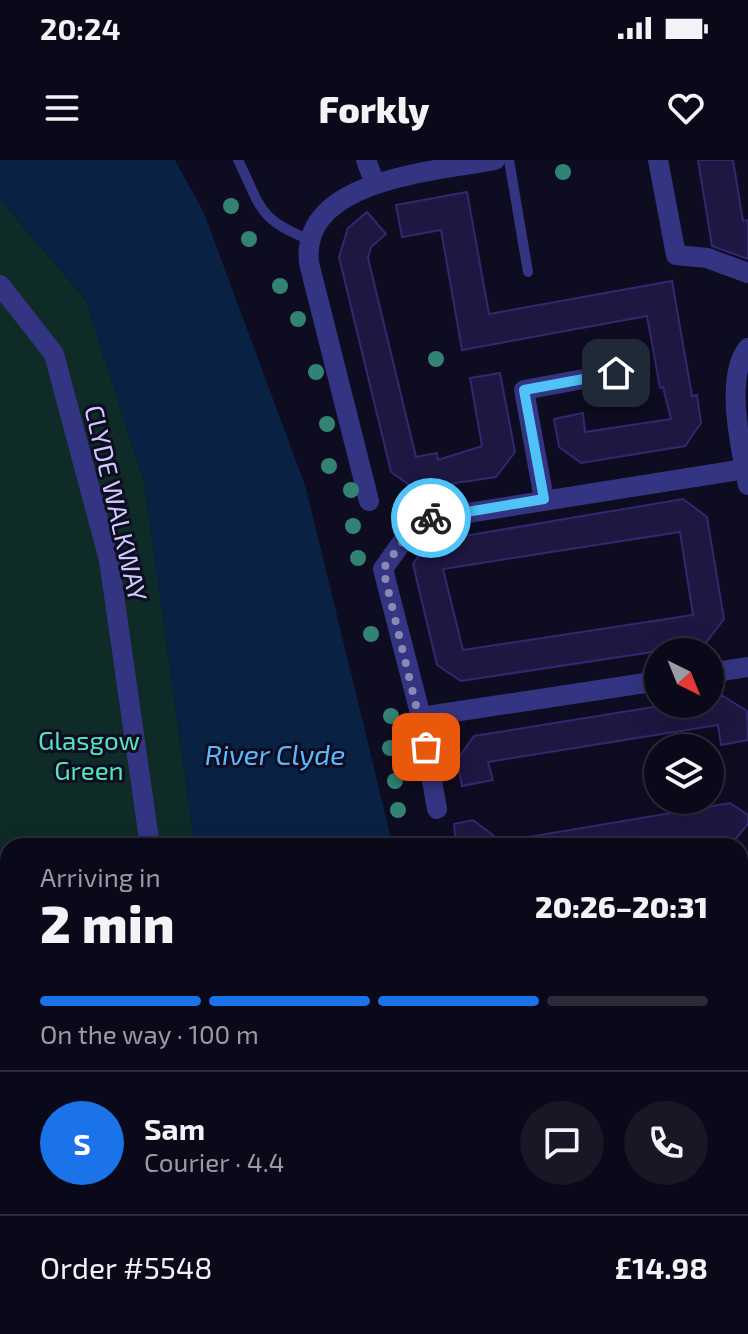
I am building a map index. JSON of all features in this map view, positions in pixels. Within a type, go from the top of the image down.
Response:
[{"type":"street","points":[[366,160],[375,184]]},
{"type":"street","points":[[369,501],[309,263],[308,239],[340,200],[354,190],[495,160]]},
{"type":"street","points":[[658,160],[676,255],[707,258],[748,273]]},
{"type":"street","name":"CLYDE WALKWAY","points":[[0,285],[54,354],[62,383],[109,560],[149,838]]},
{"type":"street","points":[[437,809],[421,717],[383,569],[417,521],[544,499],[746,477],[735,388],[738,364],[748,348]]},
{"type":"street","points":[[544,499],[524,390],[616,373]]},
{"type":"street","points":[[724,671],[748,667]]},
{"type":"street","points":[[421,717],[644,683]]},
{"type":"lane","points":[[238,160],[266,217],[276,226],[308,239]]},
{"type":"lane","points":[[509,160],[528,272]]},
{"type":"green space","name":"Glasgow Green","points":[[0,199],[86,300],[144,482],[194,838],[0,838]]},
{"type":"water","name":"River Clyde","points":[[0,160],[175,160],[204,213],[306,488],[391,838],[194,838],[144,482],[86,300],[0,199]]},
{"type":"building","points":[[698,160],[733,160],[743,221],[748,220],[748,259],[712,246]]},
{"type":"building","points":[[467,192],[489,314],[672,281],[692,396],[697,395],[701,423],[685,446],[581,463],[559,447],[554,419],[583,413],[585,432],[671,419],[663,387],[660,388],[647,316],[462,350],[441,230],[402,237],[396,205]]},
{"type":"building","points":[[367,212],[386,234],[371,247],[368,258],[416,457],[437,453],[438,460],[482,446],[470,378],[500,373],[515,452],[496,477],[415,489],[391,472],[339,257],[348,228]]},
{"type":"building","points":[[683,499],[707,517],[724,619],[710,638],[644,638],[644,653],[461,681],[437,665],[413,564],[429,542]],"holes":[[[680,532],[693,615],[463,650],[443,569]]]},
{"type":"building","points":[[724,697],[747,711],[748,740],[724,744],[724,734],[719,734],[718,725],[644,734],[644,737],[488,762],[493,780],[462,786],[457,760],[474,736],[644,709],[644,718],[724,718]]},
{"type":"building","points":[[730,803],[748,815],[748,824],[737,838],[528,838],[665,814],[724,814],[724,804]]},
{"type":"building","points":[[473,820],[497,838],[455,838],[454,824]]},
{"type":"way so far","points":[[426,747],[383,569],[417,521],[431,518]]},
{"type":"route","points":[[431,518],[544,499],[524,390],[616,373]]}]
